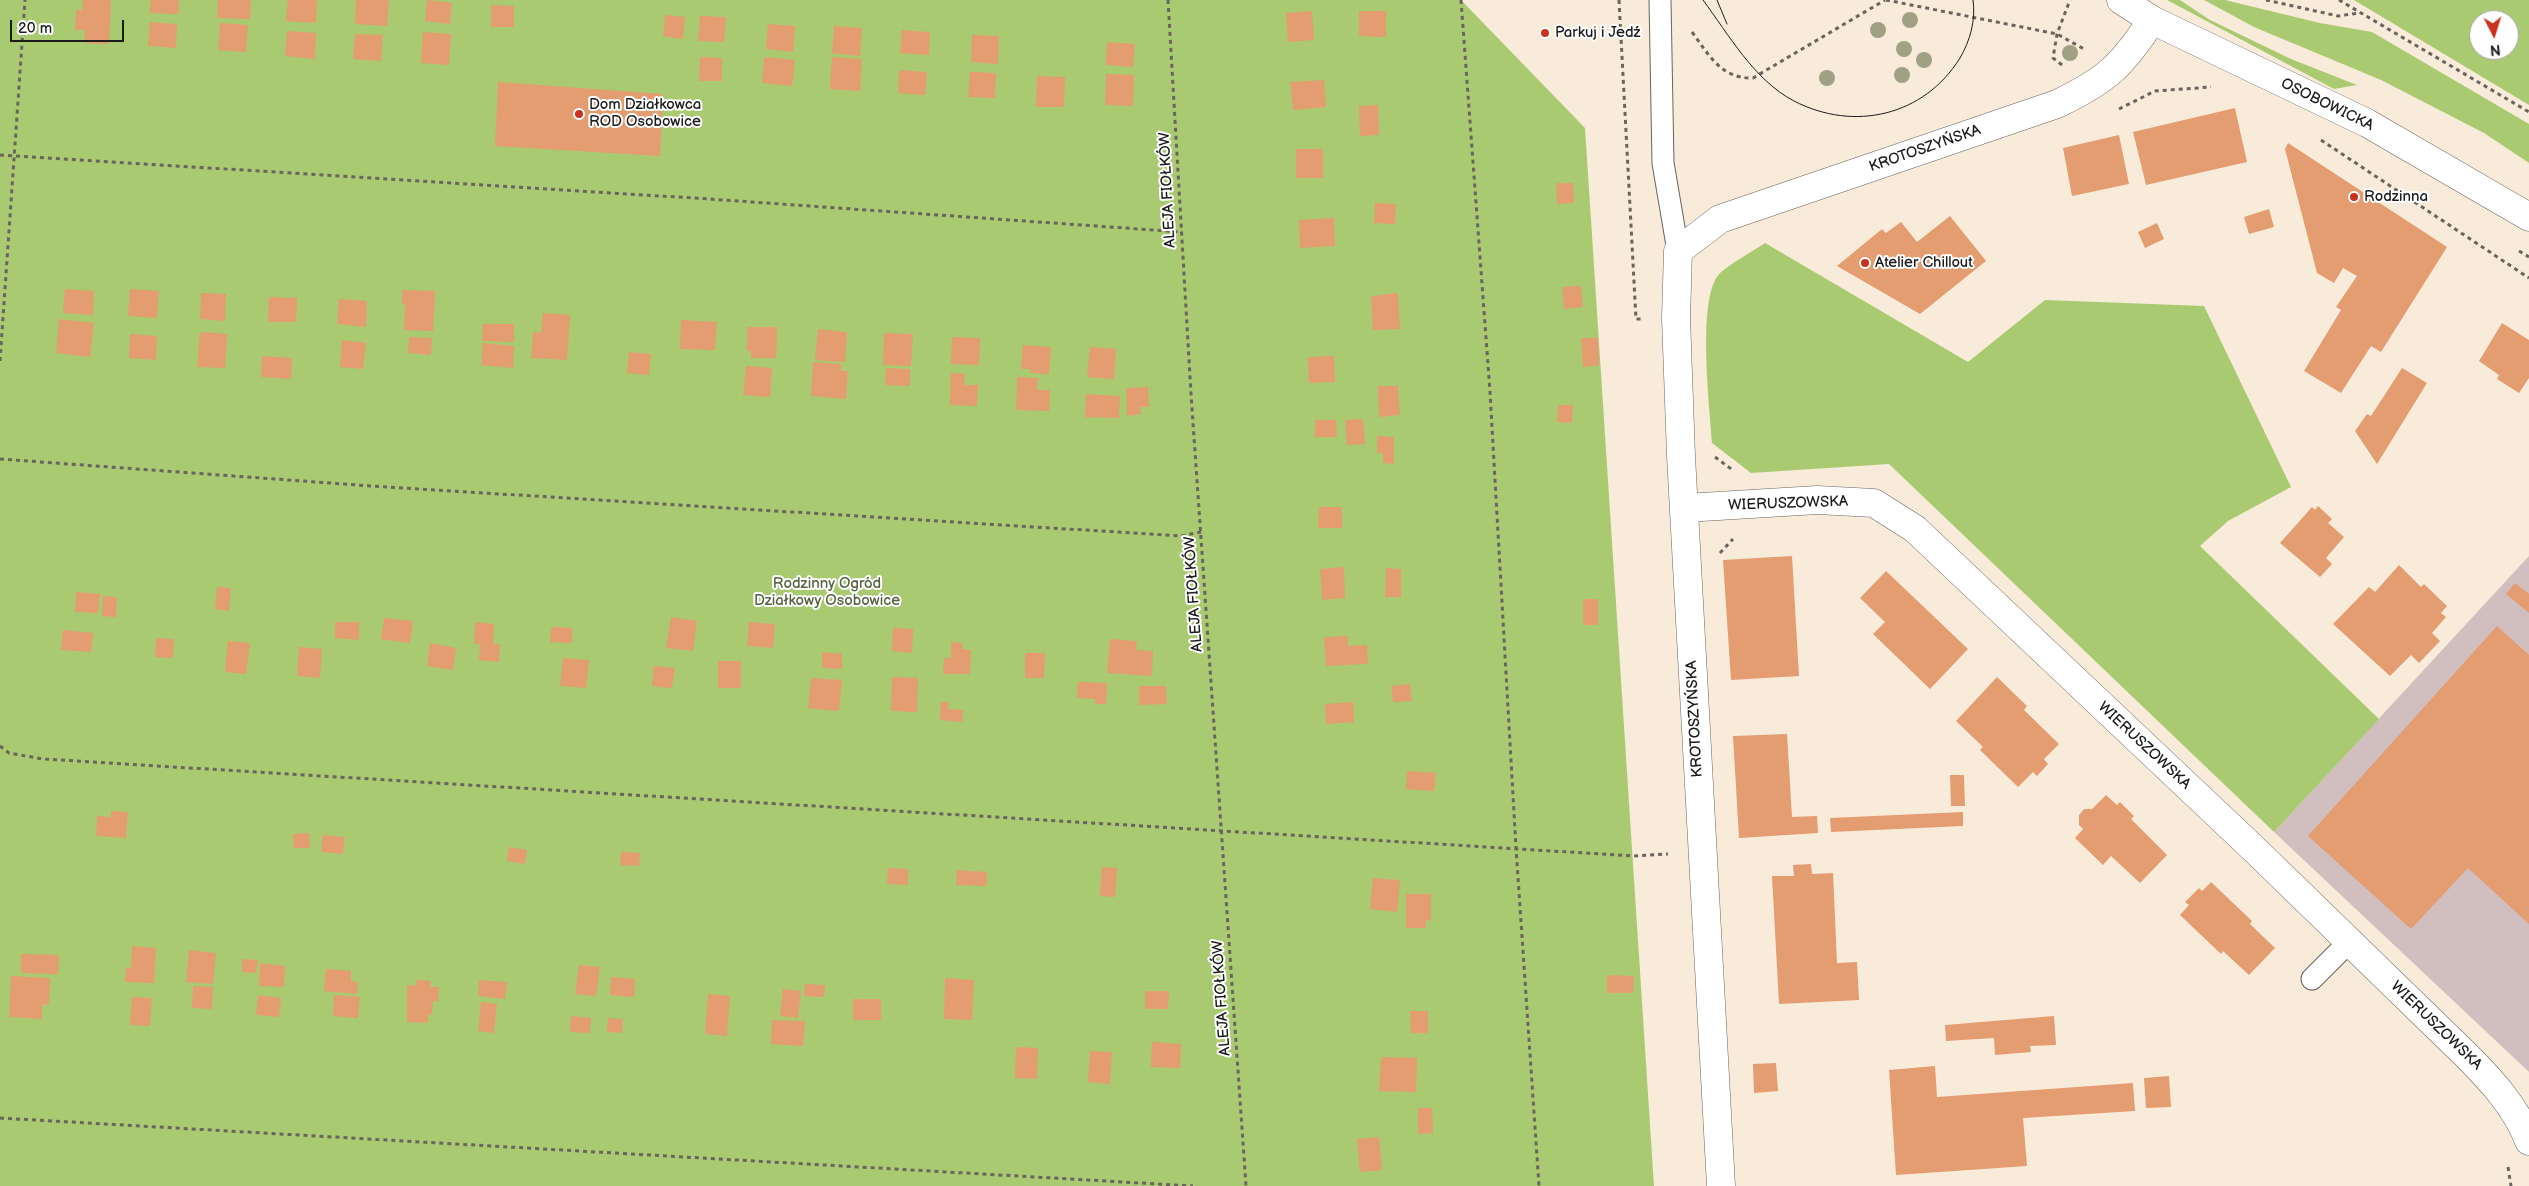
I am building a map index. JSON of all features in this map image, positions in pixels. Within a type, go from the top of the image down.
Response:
[{"type":"street","name":"OSOBOWICKA","points":[[2121,0],[2152,20],[2367,123],[2529,217]]},
{"type":"street","name":"KROTOSZYŃSKA","points":[[1721,1186],[1715,1048],[1702,853],[1676,318],[1678,251],[1720,219],[2057,104],[2079,93],[2116,69],[2152,20]]},
{"type":"street","name":"WIERUSZOWSKA","points":[[1685,508],[1817,500],[1874,503],[1915,529],[2349,942],[2494,1084],[2524,1129],[2529,1141]]},
{"type":"lane","name":"KROTOSZYŃSKA","points":[[1660,0],[1663,163],[1678,251]]},
{"type":"lane","points":[[2312,979],[2349,942]]},
{"type":"path","points":[[0,361],[25,0]]},
{"type":"path","name":"ALEJA FIOŁKÓW","points":[[1168,0],[1246,1186]]},
{"type":"path","points":[[1461,0],[1490,392],[1516,848],[1539,1186]]},
{"type":"path","points":[[1690,30],[1720,70],[1734,77],[1752,78],[1885,0],[2057,34]]},
{"type":"path","points":[[2068,69],[2053,58],[2057,34],[2070,0]]},
{"type":"path","points":[[2266,0],[2338,16],[2359,12]]},
{"type":"path","points":[[2339,0],[2529,112]]},
{"type":"path","points":[[2118,110],[2155,92],[2215,87]]},
{"type":"path","points":[[2320,140],[2529,278]]},
{"type":"path","points":[[0,156],[719,200],[1182,232]]},
{"type":"path","points":[[0,459],[361,486],[1181,536],[1202,532]]},
{"type":"path","points":[[1715,559],[1734,537]]},
{"type":"path","points":[[0,746],[8,753],[43,759],[807,804],[1222,832],[1634,856],[1702,853]]},
{"type":"path","points":[[0,1118],[1193,1186]]},
{"type":"path","points":[[2508,1164],[2511,1186]]},
{"type":"shaded area","points":[[2529,556],[2529,1072],[2274,832]]},
{"type":"green space","name":"Rodzinny Ogród Działkowy Osobowice","points":[[0,0],[1461,0],[1585,128],[1654,1186],[0,1186]]},
{"type":"green space","points":[[2167,0],[2180,0],[2210,20],[2291,59],[2357,85],[2334,89]]},
{"type":"green space","points":[[2204,0],[2225,0],[2320,23],[2372,32],[2529,124],[2529,163],[2484,133],[2381,80],[2254,27]]},
{"type":"green space","points":[[2354,0],[2529,0],[2529,105]]},
{"type":"green space","points":[[1765,243],[1968,362],[2045,300],[2204,306],[2291,487],[2228,521],[2200,546],[2379,719],[2274,832],[1889,464],[1751,473],[1712,443],[1707,380],[1706,328],[1708,305],[1713,286],[1720,273]]},
{"type":"building","points":[[83,0],[111,0],[109,44],[84,43],[85,30],[75,30],[76,10],[82,10]]},
{"type":"building","points":[[151,0],[179,0],[178,14],[150,13]]},
{"type":"building","points":[[218,0],[251,0],[250,19],[217,18]]},
{"type":"building","points":[[288,0],[317,0],[316,23],[286,21]]},
{"type":"building","points":[[356,0],[389,0],[387,26],[355,24]]},
{"type":"building","points":[[427,0],[452,3],[450,24],[425,21]]},
{"type":"building","points":[[491,5],[514,6],[514,27],[491,27]]},
{"type":"building","points":[[1312,11],[1314,40],[1288,42],[1286,13]]},
{"type":"building","points":[[1359,11],[1386,11],[1386,37],[1359,36]]},
{"type":"building","points":[[665,15],[685,17],[683,39],[663,36]]},
{"type":"building","points":[[700,16],[726,17],[724,42],[698,41]]},
{"type":"building","points":[[150,22],[177,24],[176,48],[148,46]]},
{"type":"building","points":[[220,23],[248,25],[246,52],[218,50]]},
{"type":"building","points":[[768,24],[795,26],[793,52],[766,49]]},
{"type":"building","points":[[834,26],[862,28],[860,56],[832,53]]},
{"type":"building","points":[[902,30],[930,32],[929,55],[900,53]]},
{"type":"building","points":[[287,31],[316,33],[315,59],[285,56]]},
{"type":"building","points":[[423,32],[451,34],[449,65],[421,63]]},
{"type":"building","points":[[355,34],[383,35],[381,61],[353,59]]},
{"type":"building","points":[[972,35],[999,36],[998,64],[971,62]]},
{"type":"building","points":[[1107,42],[1135,44],[1133,67],[1106,65]]},
{"type":"building","points":[[700,57],[722,58],[722,81],[699,81]]},
{"type":"building","points":[[764,57],[795,60],[792,86],[762,83]]},
{"type":"building","points":[[832,57],[862,59],[860,91],[830,89]]},
{"type":"building","points":[[899,70],[927,72],[925,95],[898,93]]},
{"type":"building","points":[[970,72],[996,73],[995,98],[968,97]]},
{"type":"building","points":[[1106,74],[1134,75],[1133,106],[1105,105]]},
{"type":"building","points":[[1037,76],[1065,77],[1064,107],[1036,107]]},
{"type":"building","points":[[1324,80],[1326,107],[1293,110],[1290,82]]},
{"type":"building","name":"Dom Działkowca ROD Osobowice","points":[[498,82],[663,94],[660,156],[495,146]]},
{"type":"building","points":[[1378,105],[1379,135],[1360,136],[1359,106]]},
{"type":"building","points":[[2235,108],[2247,162],[2146,185],[2133,132]]},
{"type":"building","points":[[2119,135],[2129,184],[2072,196],[2063,148]]},
{"type":"building","points":[[2288,143],[2447,247],[2381,352],[2371,346],[2341,393],[2304,371],[2341,310],[2336,307],[2357,276],[2343,268],[2334,283],[2317,273],[2285,149]]},
{"type":"building","points":[[1296,149],[1323,149],[1323,178],[1296,178]]},
{"type":"building","points":[[1556,183],[1573,183],[1574,203],[1557,204]]},
{"type":"building","points":[[1375,203],[1396,204],[1395,224],[1374,223]]},
{"type":"building","points":[[2269,209],[2274,227],[2249,234],[2244,217]]},
{"type":"building","points":[[1950,216],[1986,261],[1920,314],[1837,266],[1882,229],[1886,233],[1901,222],[1917,242]]},
{"type":"building","points":[[1334,218],[1335,246],[1300,248],[1299,220]]},
{"type":"building","points":[[2157,223],[2164,239],[2145,248],[2138,232]]},
{"type":"building","points":[[1581,286],[1583,307],[1564,309],[1562,287]]},
{"type":"building","points":[[65,289],[94,291],[93,315],[63,313]]},
{"type":"building","points":[[130,289],[159,291],[157,318],[128,316]]},
{"type":"building","points":[[402,290],[435,291],[433,331],[404,330],[405,304],[402,304]]},
{"type":"building","points":[[201,293],[226,294],[225,321],[200,319]]},
{"type":"building","points":[[1398,293],[1400,329],[1373,330],[1371,296]]},
{"type":"building","points":[[269,297],[297,298],[296,322],[268,322]]},
{"type":"building","points":[[339,299],[367,301],[366,327],[337,324]]},
{"type":"building","points":[[543,313],[570,315],[567,360],[531,358],[533,332],[541,333]]},
{"type":"building","points":[[59,319],[94,323],[90,357],[56,353]]},
{"type":"building","points":[[681,320],[717,322],[715,350],[680,349]]},
{"type":"building","points":[[2502,323],[2529,340],[2529,378],[2519,393],[2497,379],[2499,375],[2479,361]]},
{"type":"building","points":[[483,324],[514,324],[514,342],[482,341]]},
{"type":"building","points":[[747,327],[777,327],[776,358],[751,358],[751,351],[747,351]]},
{"type":"building","points":[[818,329],[847,332],[845,362],[815,360]]},
{"type":"building","points":[[200,332],[227,334],[225,368],[197,367]]},
{"type":"building","points":[[884,333],[913,334],[911,366],[883,365]]},
{"type":"building","points":[[130,334],[157,336],[156,360],[129,358]]},
{"type":"building","points":[[409,337],[432,338],[431,355],[408,353]]},
{"type":"building","points":[[952,337],[980,338],[979,365],[951,364]]},
{"type":"building","points":[[1581,338],[1598,338],[1599,365],[1583,367]]},
{"type":"building","points":[[342,340],[366,343],[363,369],[340,367]]},
{"type":"building","points":[[483,343],[514,346],[513,368],[481,365]]},
{"type":"building","points":[[1023,345],[1051,347],[1049,374],[1030,373],[1030,369],[1021,369]]},
{"type":"building","points":[[1090,347],[1116,349],[1114,379],[1087,377]]},
{"type":"building","points":[[629,352],[651,354],[649,375],[627,373]]},
{"type":"building","points":[[262,356],[292,358],[291,379],[261,377]]},
{"type":"building","points":[[1334,356],[1335,382],[1309,383],[1308,357]]},
{"type":"building","points":[[813,362],[841,364],[841,371],[848,371],[846,399],[811,396]]},
{"type":"building","points":[[746,366],[772,368],[770,397],[743,395]]},
{"type":"building","points":[[886,368],[910,369],[910,386],[885,385]]},
{"type":"building","points":[[2402,368],[2427,383],[2377,464],[2355,431],[2367,414],[2371,416]]},
{"type":"building","points":[[951,373],[965,374],[964,385],[978,385],[977,406],[950,405]]},
{"type":"building","points":[[1017,377],[1038,378],[1037,390],[1050,390],[1049,411],[1016,410]]},
{"type":"building","points":[[1378,386],[1398,386],[1400,415],[1379,417]]},
{"type":"building","points":[[1148,387],[1149,407],[1140,407],[1141,414],[1127,416],[1126,388]]},
{"type":"building","points":[[1086,394],[1120,396],[1119,418],[1085,417]]},
{"type":"building","points":[[1558,405],[1573,405],[1572,423],[1557,422]]},
{"type":"building","points":[[1363,419],[1365,444],[1347,445],[1345,420]]},
{"type":"building","points":[[1315,420],[1336,420],[1337,437],[1315,437]]},
{"type":"building","points":[[1377,436],[1394,437],[1394,464],[1383,463],[1383,453],[1377,453]]},
{"type":"building","points":[[2318,506],[2332,519],[2328,523],[2344,537],[2326,558],[2332,564],[2320,577],[2280,543],[2312,507],[2315,510]]},
{"type":"building","points":[[1319,507],[1342,507],[1342,528],[1318,528]]},
{"type":"building","points":[[1792,556],[1799,676],[1731,680],[1723,560]]},
{"type":"building","points":[[2399,565],[2421,587],[2424,584],[2447,606],[2441,613],[2446,617],[2432,633],[2440,641],[2419,663],[2411,655],[2390,676],[2333,624],[2369,587],[2375,592]]},
{"type":"building","points":[[1344,567],[1345,598],[1322,600],[1320,569]]},
{"type":"building","points":[[1386,568],[1401,569],[1401,597],[1385,597]]},
{"type":"building","points":[[1886,571],[1968,649],[1930,689],[1873,634],[1885,622],[1860,598]]},
{"type":"building","points":[[2515,583],[2529,594],[2529,613],[2506,594]]},
{"type":"building","points":[[217,587],[231,588],[229,611],[215,609]]},
{"type":"building","points":[[76,592],[100,594],[98,613],[75,612]]},
{"type":"building","points":[[103,596],[117,597],[116,617],[102,616]]},
{"type":"building","points":[[1583,599],[1598,599],[1598,625],[1583,625]]},
{"type":"building","points":[[671,617],[697,621],[693,651],[666,648]]},
{"type":"building","points":[[384,618],[413,621],[410,643],[381,639]]},
{"type":"building","points":[[335,622],[359,622],[359,640],[335,638]]},
{"type":"building","points":[[475,622],[494,624],[493,644],[500,644],[499,662],[479,660],[480,644],[474,644]]},
{"type":"building","points":[[749,622],[775,624],[773,648],[747,646]]},
{"type":"building","points":[[2497,626],[2529,655],[2529,924],[2468,868],[2411,929],[2308,836]]},
{"type":"building","points":[[551,627],[572,628],[572,643],[550,642]]},
{"type":"building","points":[[893,628],[913,629],[912,653],[892,651]]},
{"type":"building","points":[[63,630],[93,633],[91,652],[61,650]]},
{"type":"building","points":[[1348,636],[1348,646],[1367,645],[1368,664],[1326,666],[1324,637]]},
{"type":"building","points":[[156,638],[174,639],[173,658],[155,657]]},
{"type":"building","points":[[1110,639],[1137,641],[1136,650],[1153,651],[1152,676],[1107,673]]},
{"type":"building","points":[[228,641],[250,643],[246,674],[225,672]]},
{"type":"building","points":[[951,642],[962,643],[962,649],[971,650],[970,674],[943,674],[944,658],[951,658]]},
{"type":"building","points":[[430,643],[456,648],[453,670],[427,666]]},
{"type":"building","points":[[299,647],[322,649],[320,678],[297,676]]},
{"type":"building","points":[[822,652],[842,654],[842,669],[822,668]]},
{"type":"building","points":[[1025,653],[1045,653],[1044,678],[1025,678]]},
{"type":"building","points":[[563,658],[589,660],[586,688],[560,686]]},
{"type":"building","points":[[718,661],[741,661],[741,688],[718,688]]},
{"type":"building","points":[[654,666],[675,668],[672,688],[652,686]]},
{"type":"building","points":[[892,677],[918,678],[917,712],[891,711]]},
{"type":"building","points":[[1997,677],[2027,706],[2024,710],[2059,744],[2044,759],[2048,764],[2037,776],[2033,772],[2018,787],[1980,750],[1983,747],[1956,721]]},
{"type":"building","points":[[811,678],[842,680],[839,711],[808,708]]},
{"type":"building","points":[[1078,682],[1107,683],[1106,704],[1095,704],[1096,699],[1077,698]]},
{"type":"building","points":[[1410,684],[1412,701],[1393,702],[1391,686]]},
{"type":"building","points":[[1139,686],[1166,686],[1167,704],[1139,705]]},
{"type":"building","points":[[941,702],[949,702],[948,709],[963,710],[962,722],[940,720]]},
{"type":"building","points":[[1353,702],[1354,722],[1326,724],[1325,704]]},
{"type":"building","points":[[1787,734],[1792,817],[1817,816],[1818,833],[1739,838],[1733,736]]},
{"type":"building","points":[[1407,771],[1436,773],[1434,791],[1406,789]]},
{"type":"building","points":[[1950,775],[1964,775],[1965,806],[1951,806]]},
{"type":"building","points":[[2106,795],[2117,805],[2120,802],[2134,816],[2131,819],[2167,855],[2140,883],[2111,856],[2103,865],[2075,838],[2083,829],[2079,825],[2079,815],[2084,809],[2092,809]]},
{"type":"building","points":[[111,811],[128,812],[126,838],[96,836],[97,816],[111,817]]},
{"type":"building","points":[[1963,812],[1963,826],[1831,832],[1830,818]]},
{"type":"building","points":[[309,833],[310,848],[294,848],[293,834]]},
{"type":"building","points":[[323,835],[345,837],[343,854],[321,852]]},
{"type":"building","points":[[509,847],[527,850],[525,864],[507,861]]},
{"type":"building","points":[[621,852],[640,853],[639,866],[620,865]]},
{"type":"building","points":[[1811,864],[1812,874],[1833,873],[1837,963],[1857,962],[1859,1000],[1779,1004],[1772,876],[1794,876],[1793,865]]},
{"type":"building","points":[[1102,867],[1117,868],[1115,897],[1100,896]]},
{"type":"building","points":[[888,868],[908,869],[908,885],[887,884]]},
{"type":"building","points":[[957,870],[987,872],[986,886],[956,885]]},
{"type":"building","points":[[1373,878],[1400,880],[1397,912],[1370,909]]},
{"type":"building","points":[[2211,882],[2252,921],[2250,924],[2275,948],[2249,975],[2223,951],[2221,954],[2180,915],[2189,905],[2185,902],[2199,888],[2202,891]]},
{"type":"building","points":[[1406,894],[1431,894],[1431,921],[1426,920],[1426,928],[1406,928]]},
{"type":"building","points":[[132,946],[156,948],[154,983],[125,982],[126,967],[131,968]]},
{"type":"building","points":[[189,950],[216,953],[213,984],[186,982]]},
{"type":"building","points":[[21,954],[59,955],[58,974],[21,973]]},
{"type":"building","points":[[242,959],[258,960],[256,973],[242,972]]},
{"type":"building","points":[[260,963],[285,966],[284,987],[259,986]]},
{"type":"building","points":[[579,965],[600,967],[596,996],[575,994]]},
{"type":"building","points":[[326,969],[351,971],[351,981],[358,982],[357,994],[324,991]]},
{"type":"building","points":[[1607,975],[1634,976],[1633,993],[1607,993]]},
{"type":"building","points":[[11,976],[50,978],[49,1005],[42,1004],[42,1019],[9,1017]]},
{"type":"building","points":[[611,977],[635,979],[634,997],[610,995]]},
{"type":"building","points":[[945,978],[974,980],[972,1020],[944,1019]]},
{"type":"building","points":[[416,980],[431,981],[430,987],[439,987],[438,1001],[433,1001],[432,1015],[428,1015],[428,1023],[407,1022],[407,985],[415,986]]},
{"type":"building","points":[[479,980],[507,982],[505,999],[478,996]]},
{"type":"building","points":[[805,984],[825,985],[824,997],[804,996]]},
{"type":"building","points":[[193,986],[213,987],[212,1009],[192,1008]]},
{"type":"building","points":[[783,989],[801,991],[798,1018],[780,1016]]},
{"type":"building","points":[[1145,991],[1169,991],[1168,1009],[1145,1009]]},
{"type":"building","points":[[708,994],[730,996],[727,1036],[705,1034]]},
{"type":"building","points":[[258,995],[281,998],[279,1017],[256,1015]]},
{"type":"building","points":[[334,995],[360,997],[358,1018],[333,1016]]},
{"type":"building","points":[[132,997],[152,998],[150,1026],[130,1025]]},
{"type":"building","points":[[853,999],[881,999],[881,1020],[853,1020]]},
{"type":"building","points":[[481,1002],[497,1004],[494,1033],[478,1031]]},
{"type":"building","points":[[1410,1011],[1428,1011],[1428,1033],[1411,1033]]},
{"type":"building","points":[[571,1016],[591,1018],[590,1033],[570,1032]]},
{"type":"building","points":[[2054,1016],[2056,1045],[2030,1046],[2031,1052],[1995,1055],[1994,1038],[1946,1041],[1945,1025]]},
{"type":"building","points":[[608,1018],[623,1019],[622,1033],[607,1032]]},
{"type":"building","points":[[772,1020],[805,1021],[803,1046],[771,1044]]},
{"type":"building","points":[[1152,1042],[1181,1044],[1180,1068],[1151,1067]]},
{"type":"building","points":[[1016,1047],[1038,1048],[1037,1079],[1015,1078]]},
{"type":"building","points":[[1090,1051],[1112,1052],[1110,1084],[1088,1082]]},
{"type":"building","points":[[1381,1057],[1417,1058],[1416,1092],[1379,1091]]},
{"type":"building","points":[[1776,1063],[1778,1091],[1754,1093],[1753,1064]]},
{"type":"building","points":[[1935,1066],[1937,1097],[2133,1083],[2135,1111],[2023,1118],[2027,1166],[1896,1175],[1889,1070]]},
{"type":"building","points":[[2169,1076],[2171,1107],[2146,1108],[2144,1078]]},
{"type":"building","points":[[1418,1108],[1432,1108],[1433,1133],[1418,1134]]},
{"type":"building","points":[[1379,1137],[1382,1170],[1360,1172],[1357,1139]]},
{"type":"tram line","points":[[1703,0],[1743,56],[1767,81],[1794,101],[1840,116],[1886,113],[1907,105],[1927,94],[1945,78],[1967,45],[1973,23],[1973,0]]},
{"type":"tram line","points":[[1717,0],[1727,24]]},
{"type":"place","name":"Parkuj i Jedź","points":[[1545,33]]},
{"type":"place","name":"Dom Działkowca ROD Osobowice","points":[[579,114]]},
{"type":"place","name":"Rodzinna","points":[[2354,197]]},
{"type":"place","name":"Atelier Chillout","points":[[1865,263]]}]
